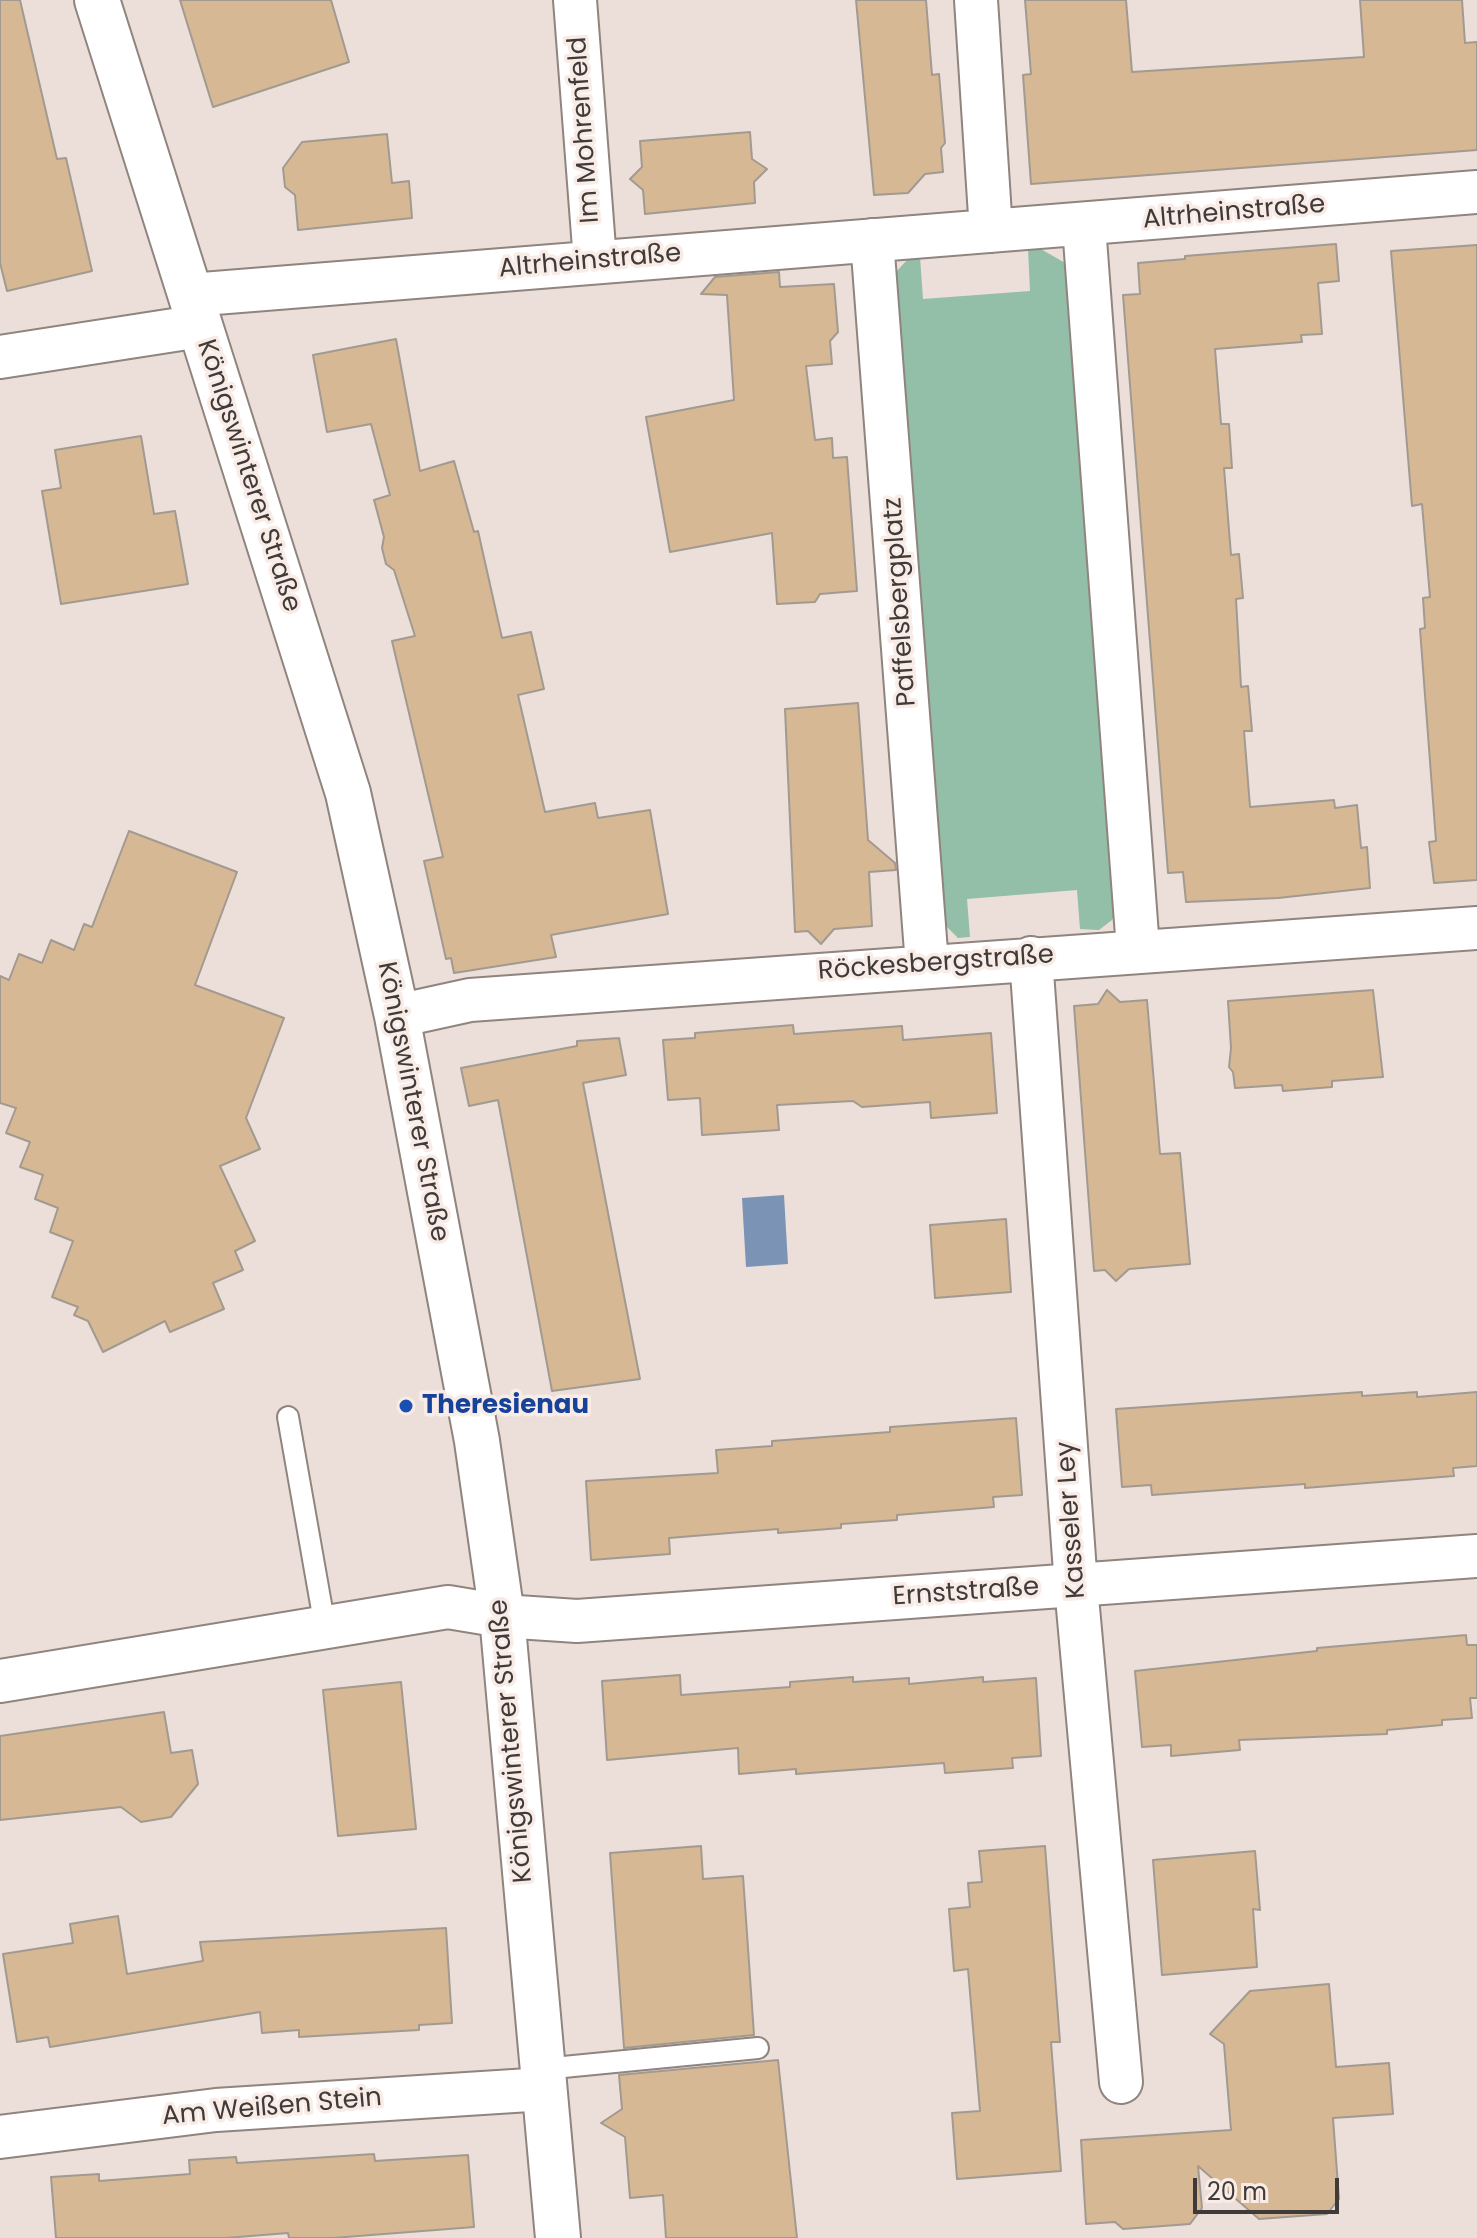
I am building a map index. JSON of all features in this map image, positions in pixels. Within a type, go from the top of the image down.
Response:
[{"type":"main road","name":"Königswinterer Straße","points":[[97,0],[348,793],[397,1016],[477,1441],[502,1616],[558,2238]]},
{"type":"street","name":"Im Mohrenfeld","points":[[575,0],[595,261]]},
{"type":"street","points":[[976,0],[991,231]]},
{"type":"street","name":"Altrheinstraße","points":[[0,357],[195,311],[595,261],[1084,226],[1477,192]]},
{"type":"street","points":[[1084,226],[1138,949]]},
{"type":"street","name":"Paffelsbergplatz","points":[[872,240],[927,965]]},
{"type":"street","name":"Röckesbergstraße","points":[[397,1016],[470,1000],[1138,949],[1477,928]]},
{"type":"street","name":"Kasseler Ley","points":[[1031,958],[1076,1586],[1121,2082]]},
{"type":"street","name":"Ernststraße","points":[[502,1616],[577,1621],[1477,1556]]},
{"type":"street","points":[[0,1681],[448,1607],[502,1616]]},
{"type":"street","name":"Am Weißen Stein","points":[[0,2137],[216,2110],[544,2079]]},
{"type":"lane","points":[[288,1417],[325,1627]]},
{"type":"lane","points":[[544,2079],[758,2048]]},
{"type":"green space","points":[[1039,248],[1067,264],[1118,908],[1112,920],[1099,930],[1080,929],[1077,890],[967,899],[970,937],[958,938],[941,921],[895,273],[907,260],[920,257],[923,299],[1030,291],[1028,249]]},
{"type":"water","points":[[784,1195],[788,1264],[746,1267],[742,1198]]},
{"type":"building","points":[[0,0],[20,0],[57,159],[66,158],[92,271],[7,291],[0,263]]},
{"type":"building","points":[[180,0],[331,0],[349,62],[213,107]]},
{"type":"building","points":[[856,0],[926,0],[932,75],[939,74],[945,143],[941,148],[943,172],[925,174],[908,193],[874,195]]},
{"type":"building","points":[[1025,0],[1126,0],[1132,72],[1364,57],[1360,0],[1462,0],[1465,43],[1477,42],[1477,150],[1031,184],[1023,75],[1031,74]]},
{"type":"building","points":[[750,132],[752,159],[767,169],[754,182],[755,203],[645,214],[643,190],[630,179],[642,167],[640,141]]},
{"type":"building","points":[[387,134],[392,183],[409,181],[412,218],[298,230],[295,195],[285,187],[283,168],[302,142]]},
{"type":"building","points":[[1336,244],[1339,281],[1318,283],[1322,334],[1301,335],[1302,342],[1215,349],[1221,424],[1229,424],[1232,468],[1224,468],[1231,555],[1239,554],[1243,598],[1236,599],[1241,687],[1248,686],[1252,731],[1244,731],[1250,807],[1334,800],[1335,808],[1357,805],[1361,848],[1367,847],[1370,888],[1278,898],[1186,902],[1183,872],[1168,873],[1123,295],[1140,294],[1138,263],[1185,259],[1185,256]]},
{"type":"building","points":[[1477,245],[1477,880],[1434,883],[1429,842],[1436,841],[1420,629],[1425,628],[1423,598],[1430,597],[1422,504],[1412,506],[1391,251]]},
{"type":"building","points":[[779,272],[780,287],[834,284],[838,332],[830,341],[832,364],[806,366],[815,440],[832,438],[833,458],[847,457],[857,591],[820,594],[815,602],[777,604],[772,533],[670,552],[646,417],[734,400],[727,295],[701,294],[715,277]]},
{"type":"building","points":[[396,339],[420,471],[454,461],[474,532],[478,531],[502,638],[531,632],[544,689],[518,695],[545,812],[595,803],[598,818],[650,810],[668,914],[551,935],[556,957],[454,973],[451,958],[446,959],[424,861],[443,857],[392,641],[415,636],[394,570],[386,564],[382,548],[384,537],[374,500],[390,495],[371,424],[327,432],[313,355]]},
{"type":"building","points":[[141,436],[154,514],[175,511],[188,584],[61,604],[42,491],[61,488],[55,450]]},
{"type":"building","points":[[858,703],[868,840],[895,863],[896,870],[869,872],[872,926],[834,929],[821,944],[808,931],[795,932],[785,709]]},
{"type":"building","points":[[129,831],[237,872],[195,985],[284,1018],[246,1118],[260,1149],[220,1166],[255,1241],[235,1251],[243,1270],[213,1283],[224,1309],[170,1332],[165,1321],[103,1352],[88,1321],[74,1315],[78,1307],[52,1297],[73,1241],[50,1232],[58,1208],[35,1199],[43,1175],[20,1167],[30,1142],[6,1133],[16,1108],[0,1103],[0,976],[9,980],[19,954],[42,963],[51,940],[74,950],[84,924],[92,927]]},
{"type":"building","points":[[1107,990],[1120,1002],[1147,1000],[1160,1154],[1180,1153],[1190,1264],[1129,1269],[1116,1281],[1105,1270],[1094,1271],[1074,1006],[1098,1004]]},
{"type":"building","points":[[1373,990],[1383,1077],[1332,1081],[1332,1087],[1283,1091],[1282,1085],[1235,1088],[1233,1072],[1229,1067],[1228,1001]]},
{"type":"building","points":[[793,1025],[794,1034],[902,1026],[903,1040],[991,1033],[997,1113],[931,1118],[930,1102],[862,1107],[853,1101],[777,1105],[779,1130],[702,1135],[700,1098],[668,1100],[663,1040],[695,1038],[695,1033]]},
{"type":"building","points":[[619,1038],[626,1075],[583,1083],[640,1379],[552,1391],[498,1100],[469,1106],[461,1068],[577,1046],[577,1041]]},
{"type":"building","points":[[1006,1219],[1011,1292],[935,1298],[930,1225]]},
{"type":"building","points":[[1362,1392],[1362,1396],[1417,1392],[1417,1397],[1477,1392],[1477,1466],[1453,1468],[1454,1476],[1305,1488],[1305,1484],[1152,1495],[1151,1485],[1122,1487],[1116,1409]]},
{"type":"building","points":[[1016,1418],[1022,1495],[993,1497],[994,1507],[897,1515],[897,1520],[841,1524],[841,1528],[778,1533],[778,1529],[669,1538],[670,1554],[591,1560],[586,1481],[718,1473],[716,1450],[772,1446],[772,1441],[890,1432],[890,1427]]},
{"type":"building","points":[[1466,1635],[1467,1645],[1477,1645],[1477,1698],[1470,1698],[1472,1718],[1442,1720],[1442,1725],[1387,1730],[1387,1734],[1239,1740],[1240,1750],[1171,1756],[1171,1745],[1142,1747],[1135,1671],[1317,1651],[1317,1648]]},
{"type":"building","points":[[680,1675],[681,1695],[790,1687],[790,1682],[853,1677],[853,1682],[909,1678],[909,1684],[983,1677],[983,1682],[1036,1678],[1041,1756],[1012,1758],[1013,1768],[945,1773],[944,1763],[796,1774],[796,1769],[739,1774],[738,1748],[607,1760],[602,1681]]},
{"type":"building","points":[[401,1682],[416,1829],[338,1836],[323,1690]]},
{"type":"building","points":[[164,1712],[171,1753],[192,1750],[198,1784],[171,1817],[141,1822],[121,1807],[0,1820],[0,1736]]},
{"type":"building","points":[[701,1846],[703,1879],[743,1876],[754,2035],[624,2048],[610,1853]]},
{"type":"building","points":[[1045,1846],[1060,2042],[1051,2042],[1061,2171],[957,2179],[952,2113],[980,2111],[968,1969],[954,1971],[949,1909],[970,1907],[968,1883],[982,1882],[979,1851]]},
{"type":"building","points":[[1255,1851],[1260,1910],[1253,1909],[1257,1967],[1162,1975],[1153,1860]]},
{"type":"building","points":[[118,1916],[127,1974],[203,1961],[200,1942],[446,1928],[452,2023],[419,2025],[419,2030],[299,2037],[299,2030],[262,2033],[260,2012],[50,2047],[48,2037],[17,2042],[3,1954],[73,1943],[70,1924]]},
{"type":"building","points":[[1329,1984],[1336,2067],[1389,2063],[1393,2114],[1333,2118],[1339,2199],[1327,2214],[1259,2219],[1198,2166],[1202,2208],[1190,2224],[1123,2229],[1115,2222],[1086,2224],[1081,2140],[1231,2130],[1224,2044],[1210,2034],[1250,1991]]},
{"type":"building","points":[[778,2060],[797,2238],[666,2238],[663,2195],[630,2198],[625,2137],[601,2123],[622,2109],[619,2075]]},
{"type":"building","points":[[374,2154],[375,2161],[468,2155],[474,2227],[333,2238],[289,2238],[288,2233],[226,2238],[56,2238],[51,2177],[99,2174],[99,2181],[190,2174],[189,2160],[236,2157],[237,2163]]},
{"type":"place","name":"Theresienau","points":[[406,1406]]}]
